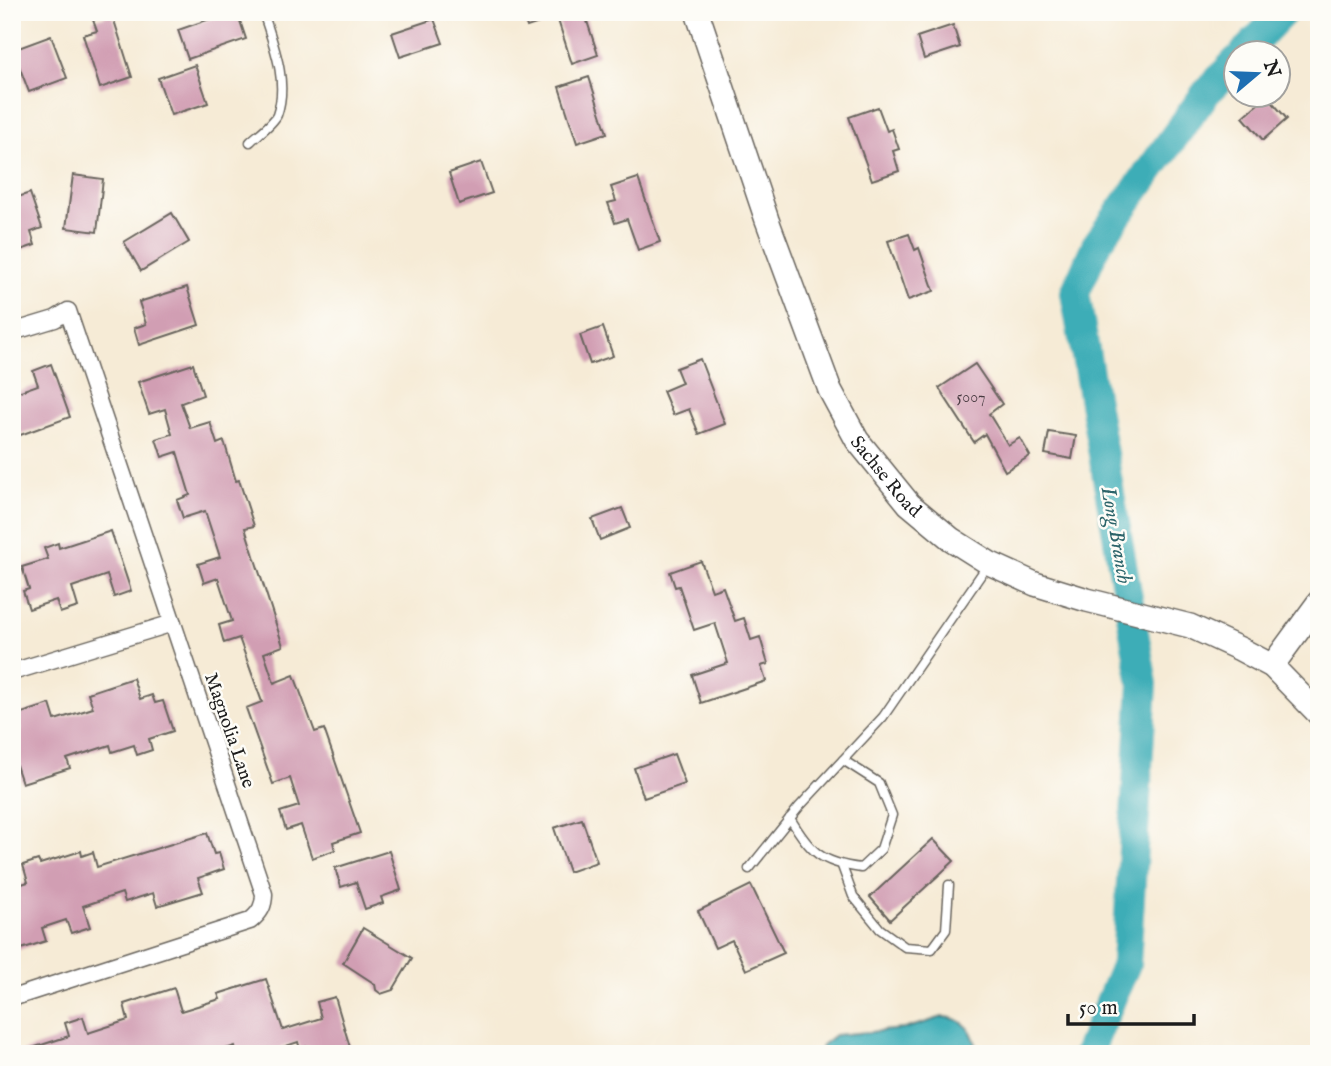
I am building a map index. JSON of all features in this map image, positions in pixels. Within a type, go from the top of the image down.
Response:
[{"type":"main road","name":"Sachse Road","points":[[697,12],[767,220],[830,390],[857,440],[909,504],[951,539],[989,563],[1035,584],[1190,626],[1240,649],[1272,666],[1319,714]]},
{"type":"main road","points":[[1272,666],[1319,601]]},
{"type":"street","name":"Magnolia Lane","points":[[12,332],[55,319],[68,311],[264,894],[257,916],[243,923],[12,998]]},
{"type":"street","points":[[12,672],[173,623]]},
{"type":"lane","points":[[250,142],[277,117],[281,85],[280,64],[263,12]]},
{"type":"lane","points":[[749,869],[790,818],[883,717],[989,563]]},
{"type":"lane","points":[[790,818],[807,846],[835,865],[861,868],[881,849],[892,815],[879,783],[843,760]]},
{"type":"lane","points":[[842,866],[853,896],[880,929],[905,947],[932,949],[946,930],[949,885]]},
{"type":"water","points":[[943,1017],[964,1023],[974,1039],[978,1054],[820,1054],[822,1045],[835,1035],[904,1029]]},
{"type":"building","points":[[237,12],[246,39],[188,59],[178,30]]},
{"type":"building","points":[[522,12],[584,12],[598,55],[572,64],[557,17],[527,27]]},
{"type":"building","points":[[112,14],[132,77],[100,88],[83,35],[97,31],[93,20]]},
{"type":"building","points":[[434,19],[443,43],[400,57],[392,33]]},
{"type":"building","points":[[953,25],[960,47],[924,59],[917,37]]},
{"type":"building","points":[[51,36],[67,78],[29,92],[13,50]]},
{"type":"building","points":[[195,65],[208,103],[171,115],[158,78]]},
{"type":"building","points":[[589,77],[607,133],[577,143],[559,87]]},
{"type":"building","points":[[878,107],[887,131],[892,129],[899,149],[893,151],[899,171],[872,180],[849,117]]},
{"type":"building","points":[[1253,108],[1277,108],[1287,119],[1263,140],[1243,117]]},
{"type":"building","points":[[481,162],[492,193],[459,204],[449,173]]},
{"type":"building","points":[[73,175],[103,179],[97,232],[66,228]]},
{"type":"building","points":[[638,178],[660,242],[638,250],[627,219],[615,223],[608,203],[616,201],[611,187]]},
{"type":"building","points":[[30,193],[42,228],[31,232],[35,245],[12,253],[12,199]]},
{"type":"building","points":[[172,213],[189,242],[141,271],[124,242]]},
{"type":"building","points":[[909,234],[915,250],[919,248],[934,291],[908,300],[888,241]]},
{"type":"building","points":[[187,287],[199,325],[139,345],[134,328],[146,324],[139,302]]},
{"type":"building","points":[[603,327],[613,356],[590,364],[580,335]]},
{"type":"building","points":[[700,359],[725,424],[699,434],[689,409],[673,415],[663,391],[682,383],[676,368]]},
{"type":"building","points":[[51,364],[70,417],[12,438],[12,394],[38,385],[33,371]]},
{"type":"building","points":[[193,364],[203,395],[181,403],[190,428],[210,422],[217,444],[224,441],[236,481],[239,480],[254,526],[245,528],[283,646],[264,653],[274,683],[294,675],[315,732],[324,729],[360,833],[333,842],[335,850],[312,858],[301,825],[286,830],[280,812],[299,806],[290,778],[273,784],[246,708],[262,702],[239,638],[224,643],[219,625],[232,621],[218,578],[204,583],[198,564],[220,557],[205,511],[183,518],[177,500],[190,495],[177,452],[162,457],[156,439],[172,434],[165,409],[149,414],[138,382]]},
{"type":"building","points":[[975,364],[1002,404],[989,414],[1008,445],[1020,438],[1030,456],[1005,471],[985,434],[974,442],[939,388]]},
{"type":"building","points":[[1049,432],[1076,436],[1072,459],[1045,454]]},
{"type":"building","points":[[622,508],[630,528],[600,540],[592,519]]},
{"type":"building","points":[[111,531],[131,591],[114,597],[107,575],[72,587],[78,607],[60,613],[56,600],[29,609],[23,591],[29,589],[22,567],[48,559],[44,548],[58,543],[59,548]]},
{"type":"building","points":[[701,561],[712,591],[723,587],[735,621],[744,618],[751,640],[760,637],[768,664],[761,666],[766,681],[701,703],[692,675],[728,663],[715,623],[694,630],[679,586],[675,587],[670,572]]},
{"type":"building","points":[[133,678],[140,699],[152,695],[155,703],[163,701],[173,731],[149,739],[152,750],[137,755],[134,745],[112,752],[110,745],[67,759],[70,768],[22,783],[12,753],[12,733],[21,730],[16,715],[50,704],[55,720],[93,708],[88,693]]},
{"type":"building","points":[[674,754],[685,784],[644,798],[634,768]]},
{"type":"building","points":[[582,819],[597,862],[569,872],[554,828]]},
{"type":"building","points":[[207,833],[214,854],[219,853],[224,869],[198,878],[203,892],[157,906],[153,893],[125,902],[122,893],[83,906],[90,927],[71,933],[66,920],[42,928],[46,941],[12,952],[12,887],[28,882],[23,865],[38,860],[40,864],[81,851],[82,856],[93,852],[97,867]]},
{"type":"building","points":[[933,839],[954,861],[890,920],[870,897]]},
{"type":"building","points":[[389,851],[401,890],[381,897],[383,903],[365,909],[356,882],[341,887],[335,868]]},
{"type":"building","points":[[751,885],[784,953],[746,970],[732,940],[715,948],[698,911]]},
{"type":"building","points":[[363,928],[412,958],[393,990],[381,994],[376,990],[375,984],[343,963]]},
{"type":"building","points":[[266,979],[283,1030],[321,1018],[317,1002],[335,997],[352,1054],[310,1054],[308,1046],[300,1049],[298,1042],[262,1054],[237,1054],[235,1046],[210,1054],[175,1054],[173,1048],[155,1054],[24,1054],[23,1051],[69,1036],[65,1023],[83,1017],[88,1033],[128,1020],[124,1004],[174,988],[181,1011],[220,999],[218,994]]},
{"type":"waterway","name":"Long Branch","points":[[1258,38],[1283,12]]},
{"type":"waterway","name":"Long Branch","points":[[1088,1054],[1126,964],[1143,684],[1075,293],[1096,245],[1206,93],[1222,76]]}]
